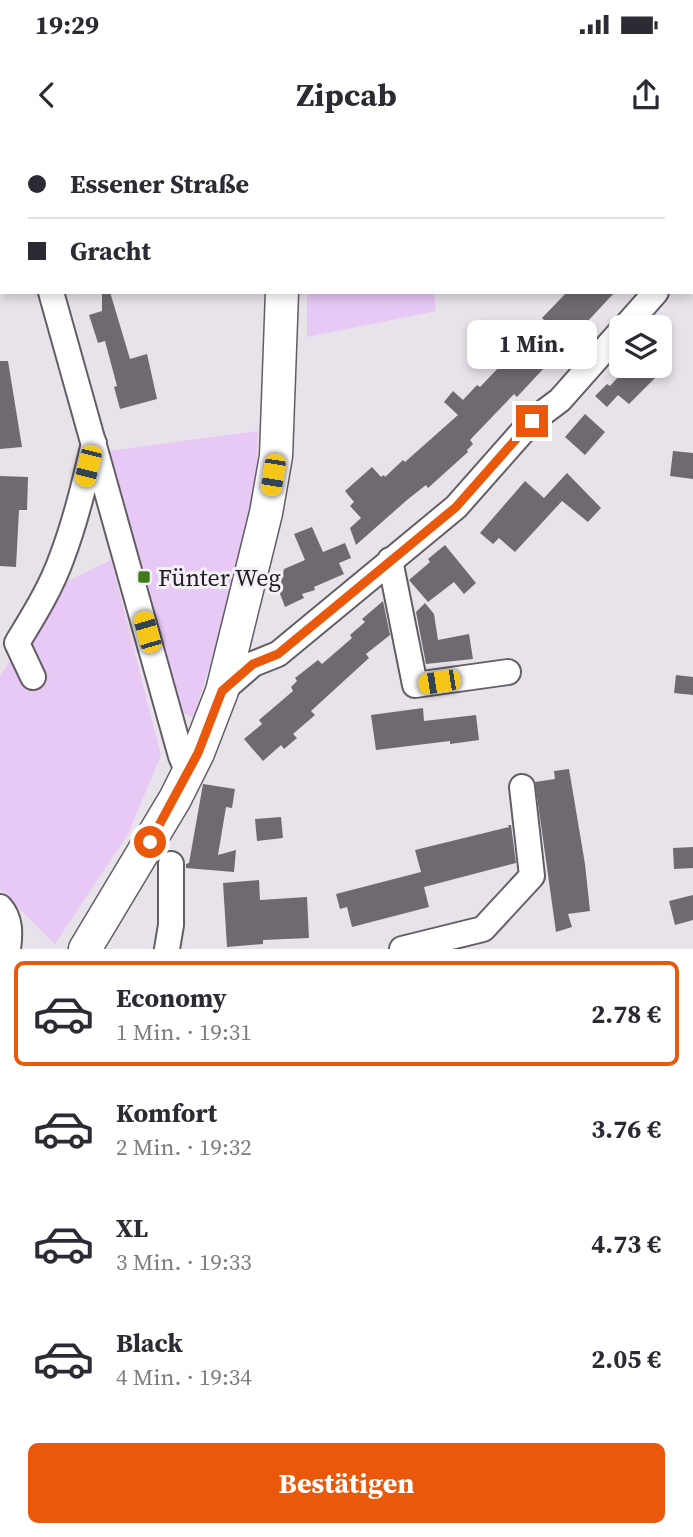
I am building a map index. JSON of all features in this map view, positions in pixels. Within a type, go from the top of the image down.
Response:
[{"type":"main road","points":[[85,949],[188,773],[222,691],[266,513],[276,456],[282,294]]},
{"type":"street","points":[[52,294],[188,773]]},
{"type":"street","points":[[636,315],[654,294]]},
{"type":"street","points":[[222,691],[253,664],[278,654],[456,507],[532,421],[560,400],[609,345]]},
{"type":"street","points":[[33,677],[17,643],[43,600],[62,558],[77,514],[94,442]]},
{"type":"street","points":[[390,560],[415,685],[508,672]]},
{"type":"street","points":[[402,949],[483,929],[532,876],[522,787]]},
{"type":"street","points":[[167,949],[171,864]]},
{"type":"street","points":[[0,907],[4,911],[9,939]]},
{"type":"shaded area","points":[[307,294],[434,294],[436,311],[307,337]]},
{"type":"shaded area","points":[[258,431],[256,490],[216,646],[193,718],[184,713],[108,451]]},
{"type":"shaded area","points":[[111,560],[161,755],[128,834],[55,944],[0,890],[0,676],[58,586]]},
{"type":"building","points":[[102,294],[111,294],[130,359],[147,354],[157,399],[120,409],[105,341],[98,343],[89,315],[102,311]]},
{"type":"building","points":[[565,294],[613,294],[517,397],[514,394],[470,440],[473,444],[468,452],[428,488],[426,485],[407,500],[356,545],[350,528],[361,518],[350,506],[354,502],[345,491],[372,467],[381,477],[385,477],[403,460],[405,462],[458,415],[444,402],[453,391],[463,400],[477,385],[480,387],[544,320],[542,318]]},
{"type":"building","points":[[0,361],[8,361],[22,447],[0,449]]},
{"type":"building","points":[[617,378],[655,378],[629,404],[618,395],[607,407],[595,396],[607,384],[610,386]]},
{"type":"building","points":[[585,414],[605,432],[585,455],[565,437]]},
{"type":"building","points":[[673,451],[693,453],[693,479],[670,476]]},
{"type":"building","points":[[567,473],[601,508],[588,522],[562,501],[515,552],[499,538],[493,544],[480,533],[525,481],[544,498]]},
{"type":"building","points":[[0,476],[28,477],[27,510],[19,510],[16,567],[0,566]]},
{"type":"building","points":[[312,527],[323,552],[345,543],[351,558],[339,563],[344,574],[314,587],[315,590],[302,594],[304,598],[285,607],[279,591],[284,569],[305,560],[294,534]]},
{"type":"building","points":[[445,545],[476,583],[464,594],[454,582],[428,602],[409,580]]},
{"type":"building","points":[[383,601],[390,635],[366,654],[369,658],[311,711],[315,715],[293,734],[297,738],[284,749],[281,745],[263,761],[244,739],[262,724],[259,720],[293,691],[291,687],[297,681],[295,678],[318,660],[322,664],[352,638],[350,635],[365,622],[362,619]]},
{"type":"building","points":[[425,603],[434,614],[438,640],[469,634],[473,659],[426,664],[416,612]]},
{"type":"building","points":[[676,675],[693,677],[693,695],[674,693]]},
{"type":"building","points":[[423,708],[424,721],[476,715],[479,740],[376,750],[371,715]]},
{"type":"building","points":[[569,769],[590,911],[568,914],[572,927],[556,932],[535,782],[555,779],[554,771]]},
{"type":"building","points":[[203,784],[235,789],[232,808],[226,807],[218,855],[236,850],[234,872],[186,868]]},
{"type":"building","points":[[281,817],[283,838],[257,841],[255,819]]},
{"type":"building","points":[[508,825],[511,825],[516,863],[424,887],[429,907],[352,927],[347,907],[340,909],[336,894],[421,872],[415,850],[509,827]]},
{"type":"building","points":[[693,847],[693,868],[674,869],[673,848]]},
{"type":"building","points":[[259,880],[260,900],[307,897],[309,938],[263,940],[263,944],[227,947],[223,883]]},
{"type":"building","points":[[693,895],[693,920],[675,925],[669,901]]},
{"type":"place","name":"Fünter Weg","points":[[144,577]]},
{"type":"route","points":[[150,842],[198,753],[222,691],[253,664],[278,654],[456,507],[532,421]]}]
